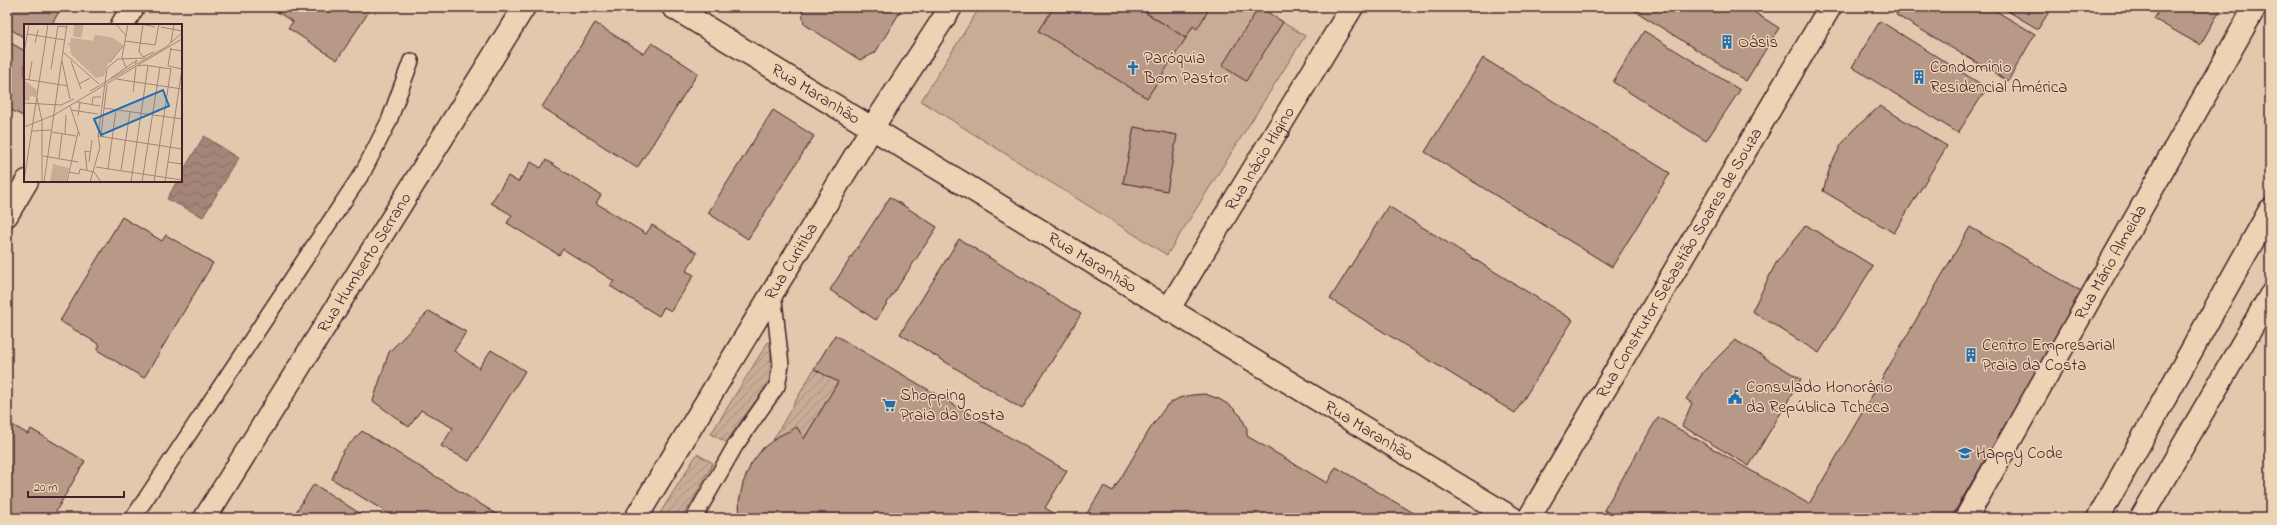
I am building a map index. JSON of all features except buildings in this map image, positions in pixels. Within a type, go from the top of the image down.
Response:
[{"type":"street","points":[[123,24],[133,7]]},
{"type":"street","name":"Rua Humberto Serrano","points":[[205,518],[524,7]]},
{"type":"street","name":"Rua Maranhão","points":[[673,7],[1168,310],[1512,518]]},
{"type":"street","name":"Rua Curitiba","points":[[636,518],[872,128],[951,7]]},
{"type":"street","name":"Rua Construtor Sebastião Soares de Souza","points":[[1529,518],[1830,7]]},
{"type":"street","name":"Rua Mário Almeida","points":[[1966,518],[2256,7]]},
{"type":"street","name":"Rua Inácio Higino","points":[[1168,310],[1345,9]]},
{"type":"street","points":[[7,215],[26,182]]},
{"type":"street","points":[[2098,518],[2270,210]]},
{"type":"street","points":[[2141,518],[2270,296]]},
{"type":"lane","points":[[132,518],[363,172],[389,121],[411,61]]},
{"type":"lane","points":[[694,518],[735,446],[777,386],[781,375],[773,291]]},
{"type":"shaded area","points":[[980,7],[1258,7],[1305,36],[1167,255],[921,101]]},
{"type":"shaded area","points":[[768,342],[772,343],[769,382],[726,442],[711,434]]},
{"type":"shaded area","points":[[814,369],[838,382],[804,439],[797,427],[772,442]]},
{"type":"shaded area","points":[[697,454],[713,463],[691,504],[680,518],[657,518]]},
{"type":"water","points":[[204,136],[239,158],[203,217],[167,199],[176,182],[182,182],[182,172]]},
{"type":"place","name":"Oásis","points":[[1727,42]]},
{"type":"place","name":"Paróquia Bom Pastor","points":[[1133,68]]},
{"type":"place","name":"Condomínio Residencial América","points":[[1919,77]]},
{"type":"place","name":"Centro Empresarial Praia da Costa","points":[[1971,355]]},
{"type":"place","name":"Consulado Honorário da República Tcheca","points":[[1735,397]]},
{"type":"place","name":"Shopping Praia da Costa","points":[[889,405]]},
{"type":"place","name":"Happy Code","points":[[1965,453]]}]
